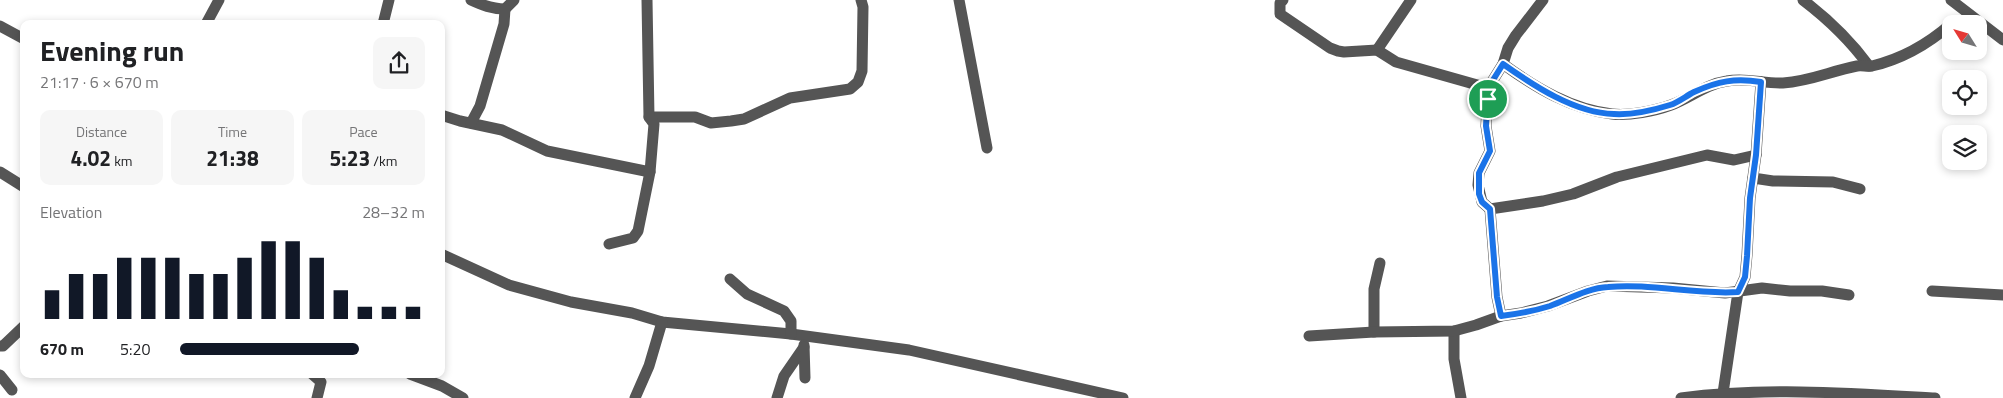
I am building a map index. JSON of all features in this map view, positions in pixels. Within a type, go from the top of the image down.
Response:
[{"type":"street","points":[[208,20],[219,0]]},
{"type":"street","points":[[384,20],[389,0]]},
{"type":"street","points":[[471,0],[492,9],[505,9]]},
{"type":"street","points":[[472,123],[480,106],[504,24],[505,9],[514,0]]},
{"type":"street","points":[[609,244],[633,238],[638,231],[650,172],[654,124],[649,117],[647,0]]},
{"type":"street","points":[[649,117],[695,116],[711,123],[731,121],[744,119],[790,98],[850,89],[858,82],[862,70],[863,7],[861,0]]},
{"type":"street","points":[[959,0],[987,148]]},
{"type":"street","points":[[1283,0],[1280,4],[1280,14],[1330,48],[1344,52],[1377,50],[1396,62],[1488,88]]},
{"type":"street","points":[[1377,50],[1411,0]]},
{"type":"street","points":[[1501,316],[1497,297],[1490,209],[1482,202],[1478,186],[1479,173],[1490,151],[1486,126],[1488,88],[1503,64],[1508,48],[1516,35],[1543,0]]},
{"type":"street","points":[[1803,0],[1857,49],[1869,66]]},
{"type":"street","points":[[1951,0],[2003,40]]},
{"type":"street","points":[[0,26],[20,36]]},
{"type":"street","points":[[1503,64],[1554,97],[1586,108],[1614,114],[1640,112],[1672,104],[1695,92],[1725,81],[1742,79],[1781,83],[1808,80],[1858,66],[1869,66],[1892,61],[1942,33]]},
{"type":"street","points":[[1723,393],[1738,292],[1746,270],[1750,198],[1756,155],[1761,82]]},
{"type":"street","points":[[445,116],[502,130],[547,151],[650,172]]},
{"type":"street","points":[[1490,209],[1543,201],[1573,194],[1617,177],[1707,155],[1734,160],[1756,155]]},
{"type":"street","points":[[0,172],[20,184]]},
{"type":"street","points":[[1753,178],[1773,181],[1833,182],[1860,189]]},
{"type":"street","points":[[445,256],[509,285],[571,302],[632,313],[662,322],[791,334],[804,341],[935,355],[1123,398]]},
{"type":"street","points":[[1374,332],[1374,289],[1380,263]]},
{"type":"street","points":[[730,279],[747,294],[784,312],[791,321],[791,334]]},
{"type":"street","points":[[1309,336],[1374,332],[1454,331],[1476,326],[1501,316],[1548,306],[1607,286],[1673,288],[1725,293],[1762,288],[1790,291],[1822,291],[1849,296]]},
{"type":"street","points":[[1932,291],[2003,295]]},
{"type":"street","points":[[635,398],[649,366],[662,322]]},
{"type":"street","points":[[0,346],[3,346],[20,330]]},
{"type":"street","points":[[1454,331],[1454,359],[1461,398]]},
{"type":"street","points":[[804,341],[806,378]]},
{"type":"street","points":[[776,398],[784,376],[804,341]]},
{"type":"street","points":[[0,376],[12,390]]},
{"type":"street","points":[[316,378],[321,382],[317,398]]},
{"type":"street","points":[[421,378],[442,386],[463,398]]},
{"type":"street","points":[[1681,398],[1723,393],[1860,394],[1935,398]]},
{"type":"route","points":[[1503,64],[1554,97],[1586,108],[1614,114],[1640,112],[1672,104],[1695,92],[1725,81],[1742,79],[1761,82],[1756,155],[1751,185],[1745,277],[1738,292],[1725,293],[1673,288],[1607,286],[1548,306],[1501,316],[1497,297],[1497,276],[1492,243],[1490,209],[1482,202],[1478,186],[1479,173],[1490,151],[1486,126],[1488,99],[1488,88],[1503,64]]}]
